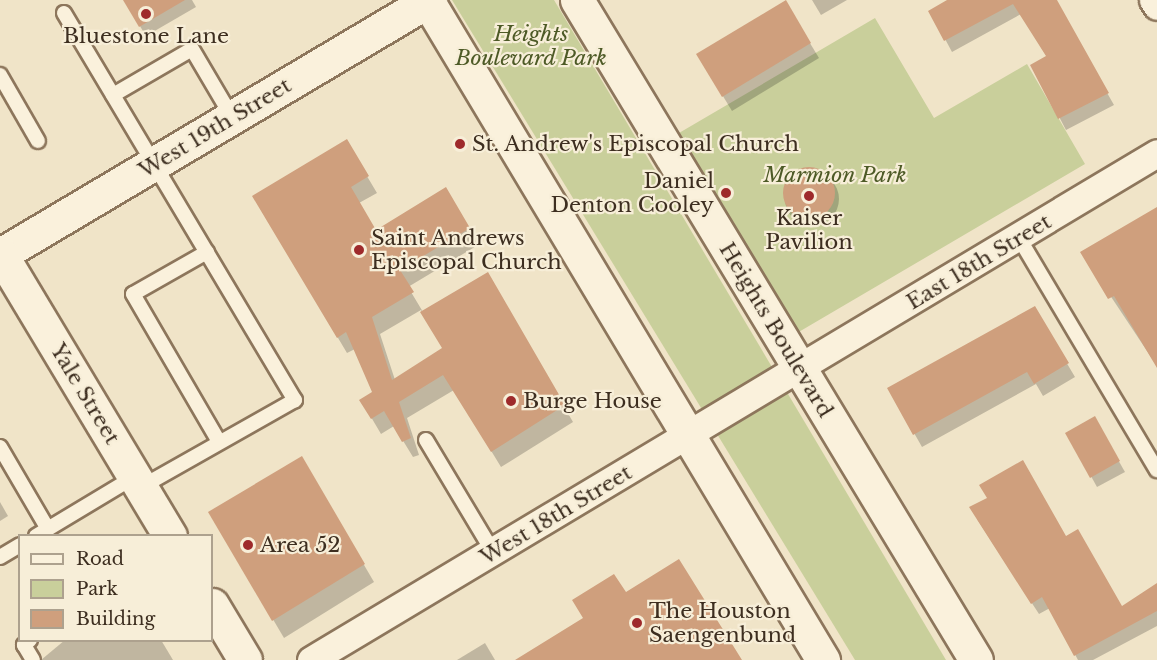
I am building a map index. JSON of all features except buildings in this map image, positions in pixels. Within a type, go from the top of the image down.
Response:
[{"type":"main road","name":"West 19th Street","points":[[0,254],[428,0]]},
{"type":"main road","points":[[428,0],[823,660]]},
{"type":"main road","name":"Heights Boulevard","points":[[577,0],[976,660]]},
{"type":"main road","name":"Yale Street","points":[[0,254],[169,534]]},
{"type":"main road","points":[[213,607],[245,660]]},
{"type":"street","points":[[1154,0],[1157,6]]},
{"type":"street","name":"East 18th Street","points":[[801,370],[1157,153]]},
{"type":"street","name":"West 18th Street","points":[[327,656],[493,552],[801,370]]},
{"type":"lane","points":[[0,447],[42,532],[219,442],[295,400],[64,13]]},
{"type":"lane","points":[[113,95],[192,50],[232,117]]},
{"type":"lane","points":[[0,75],[38,141]]},
{"type":"lane","points":[[1019,238],[1157,470]]},
{"type":"lane","points":[[207,252],[133,294],[219,442]]},
{"type":"lane","points":[[426,440],[493,552]]},
{"type":"lane","points":[[0,557],[18,546]]},
{"type":"lane","points":[[28,642],[24,645],[33,660]]},
{"type":"green space","name":"Heights Boulevard Park","points":[[452,0],[554,0],[946,660],[855,660]]},
{"type":"green space","name":"Marmion Park","points":[[875,18],[934,118],[1027,64],[1085,164],[797,333],[679,133]]},
{"type":"place","name":"Bluestone Lane","points":[[146,14]]},
{"type":"place","name":"St. Andrew's Episcopal Church","points":[[460,144]]},
{"type":"place","name":"Daniel Denton Cooley","points":[[726,193]]},
{"type":"place","name":"Kaiser Pavilion","points":[[809,196]]},
{"type":"place","name":"Saint Andrews Episcopal Church","points":[[359,250]]},
{"type":"place","name":"Burge House","points":[[511,401]]},
{"type":"place","name":"Area 52","points":[[248,545]]},
{"type":"place","name":"The Houston Saengenbund","points":[[637,623]]}]
